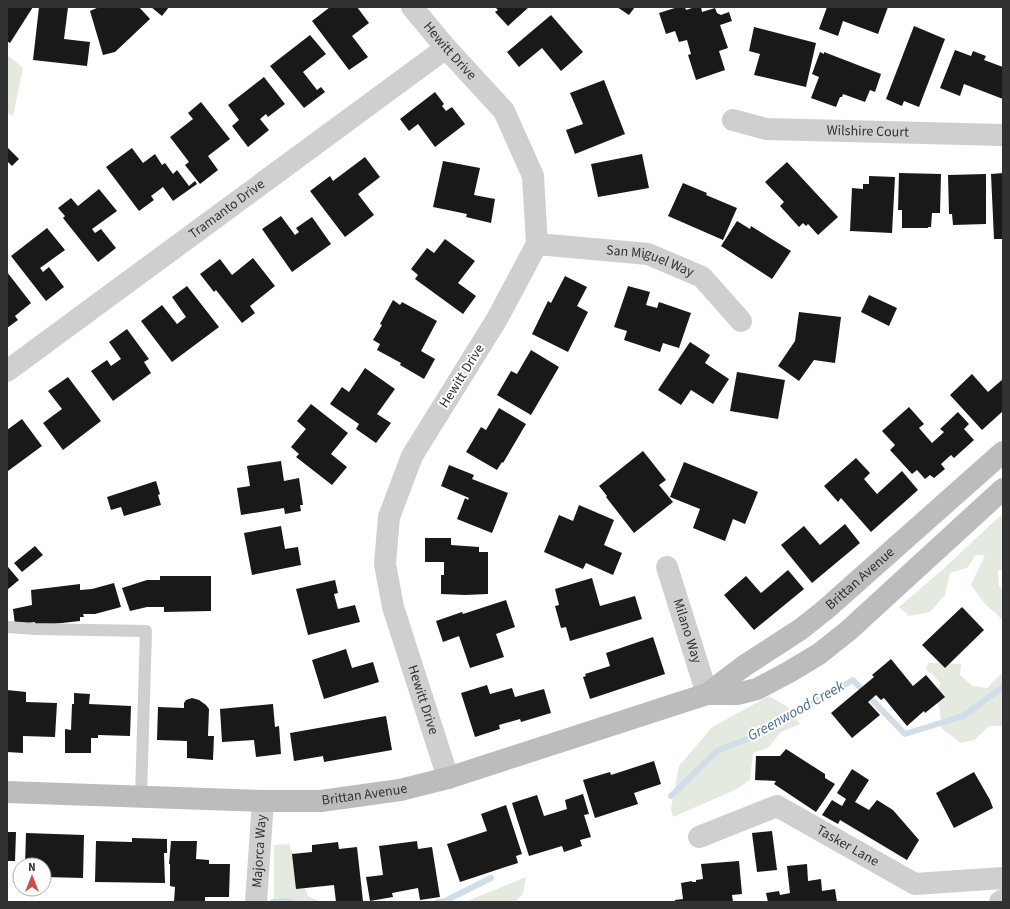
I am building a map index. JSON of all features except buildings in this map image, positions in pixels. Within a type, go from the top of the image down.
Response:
[{"type":"main road","name":"Brittan Avenue","points":[[707,694],[744,666],[801,629],[826,610],[1003,452]]},
{"type":"main road","name":"Brittan Avenue","points":[[7,792],[263,801],[321,801],[400,790],[448,778],[707,694],[737,694],[757,689],[819,654],[848,632],[1003,489]]},
{"type":"street","name":"Hewitt Drive","points":[[412,7],[446,48],[504,111],[533,176],[537,244],[497,319],[412,456],[389,517],[385,564],[393,607],[448,778]]},
{"type":"street","name":"Tramanto Drive","points":[[7,371],[446,48]]},
{"type":"street","name":"Wilshire Court","points":[[733,120],[766,129],[1003,135]]},
{"type":"street","name":"San Miguel Way","points":[[537,244],[648,254],[702,277],[741,321]]},
{"type":"street","name":"Milano Way","points":[[666,567],[707,694]]},
{"type":"street","name":"Majorca Way","points":[[256,902],[263,801]]},
{"type":"street","name":"Tasker Lane","points":[[699,837],[777,806],[915,884],[1003,878]]},
{"type":"lane","points":[[7,627],[146,632],[140,796]]},
{"type":"shaded area","points":[[7,55],[23,68],[13,116],[7,113]]},
{"type":"shaded area","points":[[1001,515],[1003,517],[1003,569],[998,571],[999,586],[1003,589],[1003,620],[985,604],[971,585],[985,555],[976,555],[967,568],[950,573],[945,595],[930,612],[909,616],[899,607],[940,572]]},
{"type":"shaded area","points":[[928,663],[961,664],[960,675],[973,686],[987,688],[1003,672],[1003,726],[989,726],[974,740],[961,743],[941,728],[940,711],[935,696],[941,683],[926,669]]},
{"type":"shaded area","points":[[769,696],[788,707],[800,724],[781,732],[769,747],[753,753],[750,780],[735,790],[673,817],[671,809],[679,766],[712,727]]},
{"type":"shaded area","points":[[289,844],[308,896],[321,902],[274,902],[274,845]]},
{"type":"shaded area","points":[[526,877],[523,894],[515,902],[465,902]]},
{"type":"waterway","name":"Greenwood Creek","points":[[671,796],[717,751],[754,736],[853,680],[905,734],[963,716],[1003,687]]},
{"type":"waterway","name":"Greenwood Creek","points":[[438,902],[445,901],[491,878]]},
{"type":"waterway","name":"Greenwood Creek","points":[[273,902],[292,902]]}]
